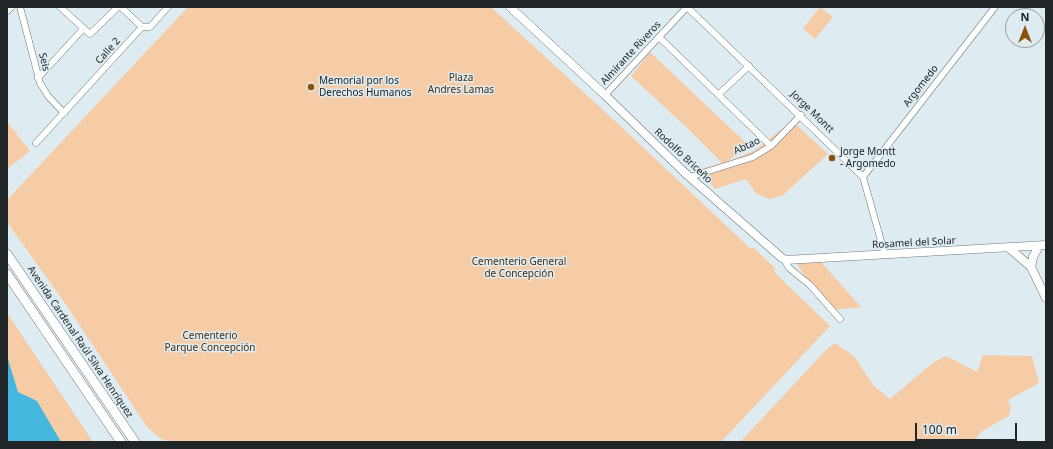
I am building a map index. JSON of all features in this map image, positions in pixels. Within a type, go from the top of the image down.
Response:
[{"type":"main road","name":"Avenida Cardenal Raúl Silva Henríquez","points":[[7,254],[135,442]]},
{"type":"main road","points":[[7,274],[121,442]]},
{"type":"street","points":[[7,10],[10,7]]},
{"type":"street","name":"Seis","points":[[20,7],[38,78],[44,92],[64,114]]},
{"type":"street","points":[[60,7],[89,34],[93,34],[118,7]]},
{"type":"street","points":[[121,7],[142,28]]},
{"type":"street","name":"Calle 2","points":[[36,143],[142,28],[150,27],[168,7]]},
{"type":"street","name":"Rodolfo Briceño","points":[[510,7],[605,95],[690,177],[784,259],[789,268],[810,286],[840,319]]},
{"type":"street","name":"Almirante Riveros","points":[[605,95],[687,7]]},
{"type":"street","name":"Jorge Montt","points":[[687,7],[801,115],[863,177],[885,254]]},
{"type":"street","name":"Argomedo","points":[[863,177],[995,7]]},
{"type":"street","points":[[38,78],[83,29]]},
{"type":"street","points":[[659,37],[771,146]]},
{"type":"street","points":[[719,94],[749,66]]},
{"type":"street","name":"Abtao","points":[[690,177],[753,157],[771,146],[801,115]]},
{"type":"street","points":[[1031,267],[1033,257],[1042,245]]},
{"type":"street","name":"Rosamel del Solar","points":[[784,259],[1009,248],[1042,245]]},
{"type":"street","points":[[1009,248],[1031,267],[1046,298]]},
{"type":"green space","name":"Cementerio General de Concepción","points":[[188,7],[491,7],[750,248],[754,248],[775,268],[774,272],[830,326],[721,442],[175,442],[161,439],[147,427],[69,309],[7,222],[7,200]]},
{"type":"green space","points":[[820,7],[833,17],[815,39],[803,29]]},
{"type":"green space","points":[[650,52],[748,145],[727,162],[755,150],[792,121],[828,154],[782,196],[769,199],[756,193],[746,179],[715,189],[700,169],[722,163],[631,76]]},
{"type":"green space","points":[[7,122],[30,151],[7,169]]},
{"type":"green space","points":[[821,262],[861,307],[833,310],[810,285],[797,264]]},
{"type":"green space","points":[[7,314],[9,316],[93,442],[7,442]]},
{"type":"green space","points":[[835,343],[854,356],[873,385],[890,399],[934,362],[946,356],[977,372],[983,355],[1032,356],[1039,383],[1008,400],[1011,407],[1009,416],[982,431],[974,442],[740,442],[826,350]]},
{"type":"water","points":[[7,356],[18,392],[37,401],[61,442],[7,442]]},
{"type":"place","name":"Memorial por los Derechos Humanos","points":[[311,87]]},
{"type":"place","name":"Jorge Montt - Argomedo","points":[[832,158]]},
{"type":"park label","name":"Plaza Andres Lamas","points":[[461,84]]},
{"type":"park label","name":"Cementerio Parque Concepción","points":[[210,342]]}]
